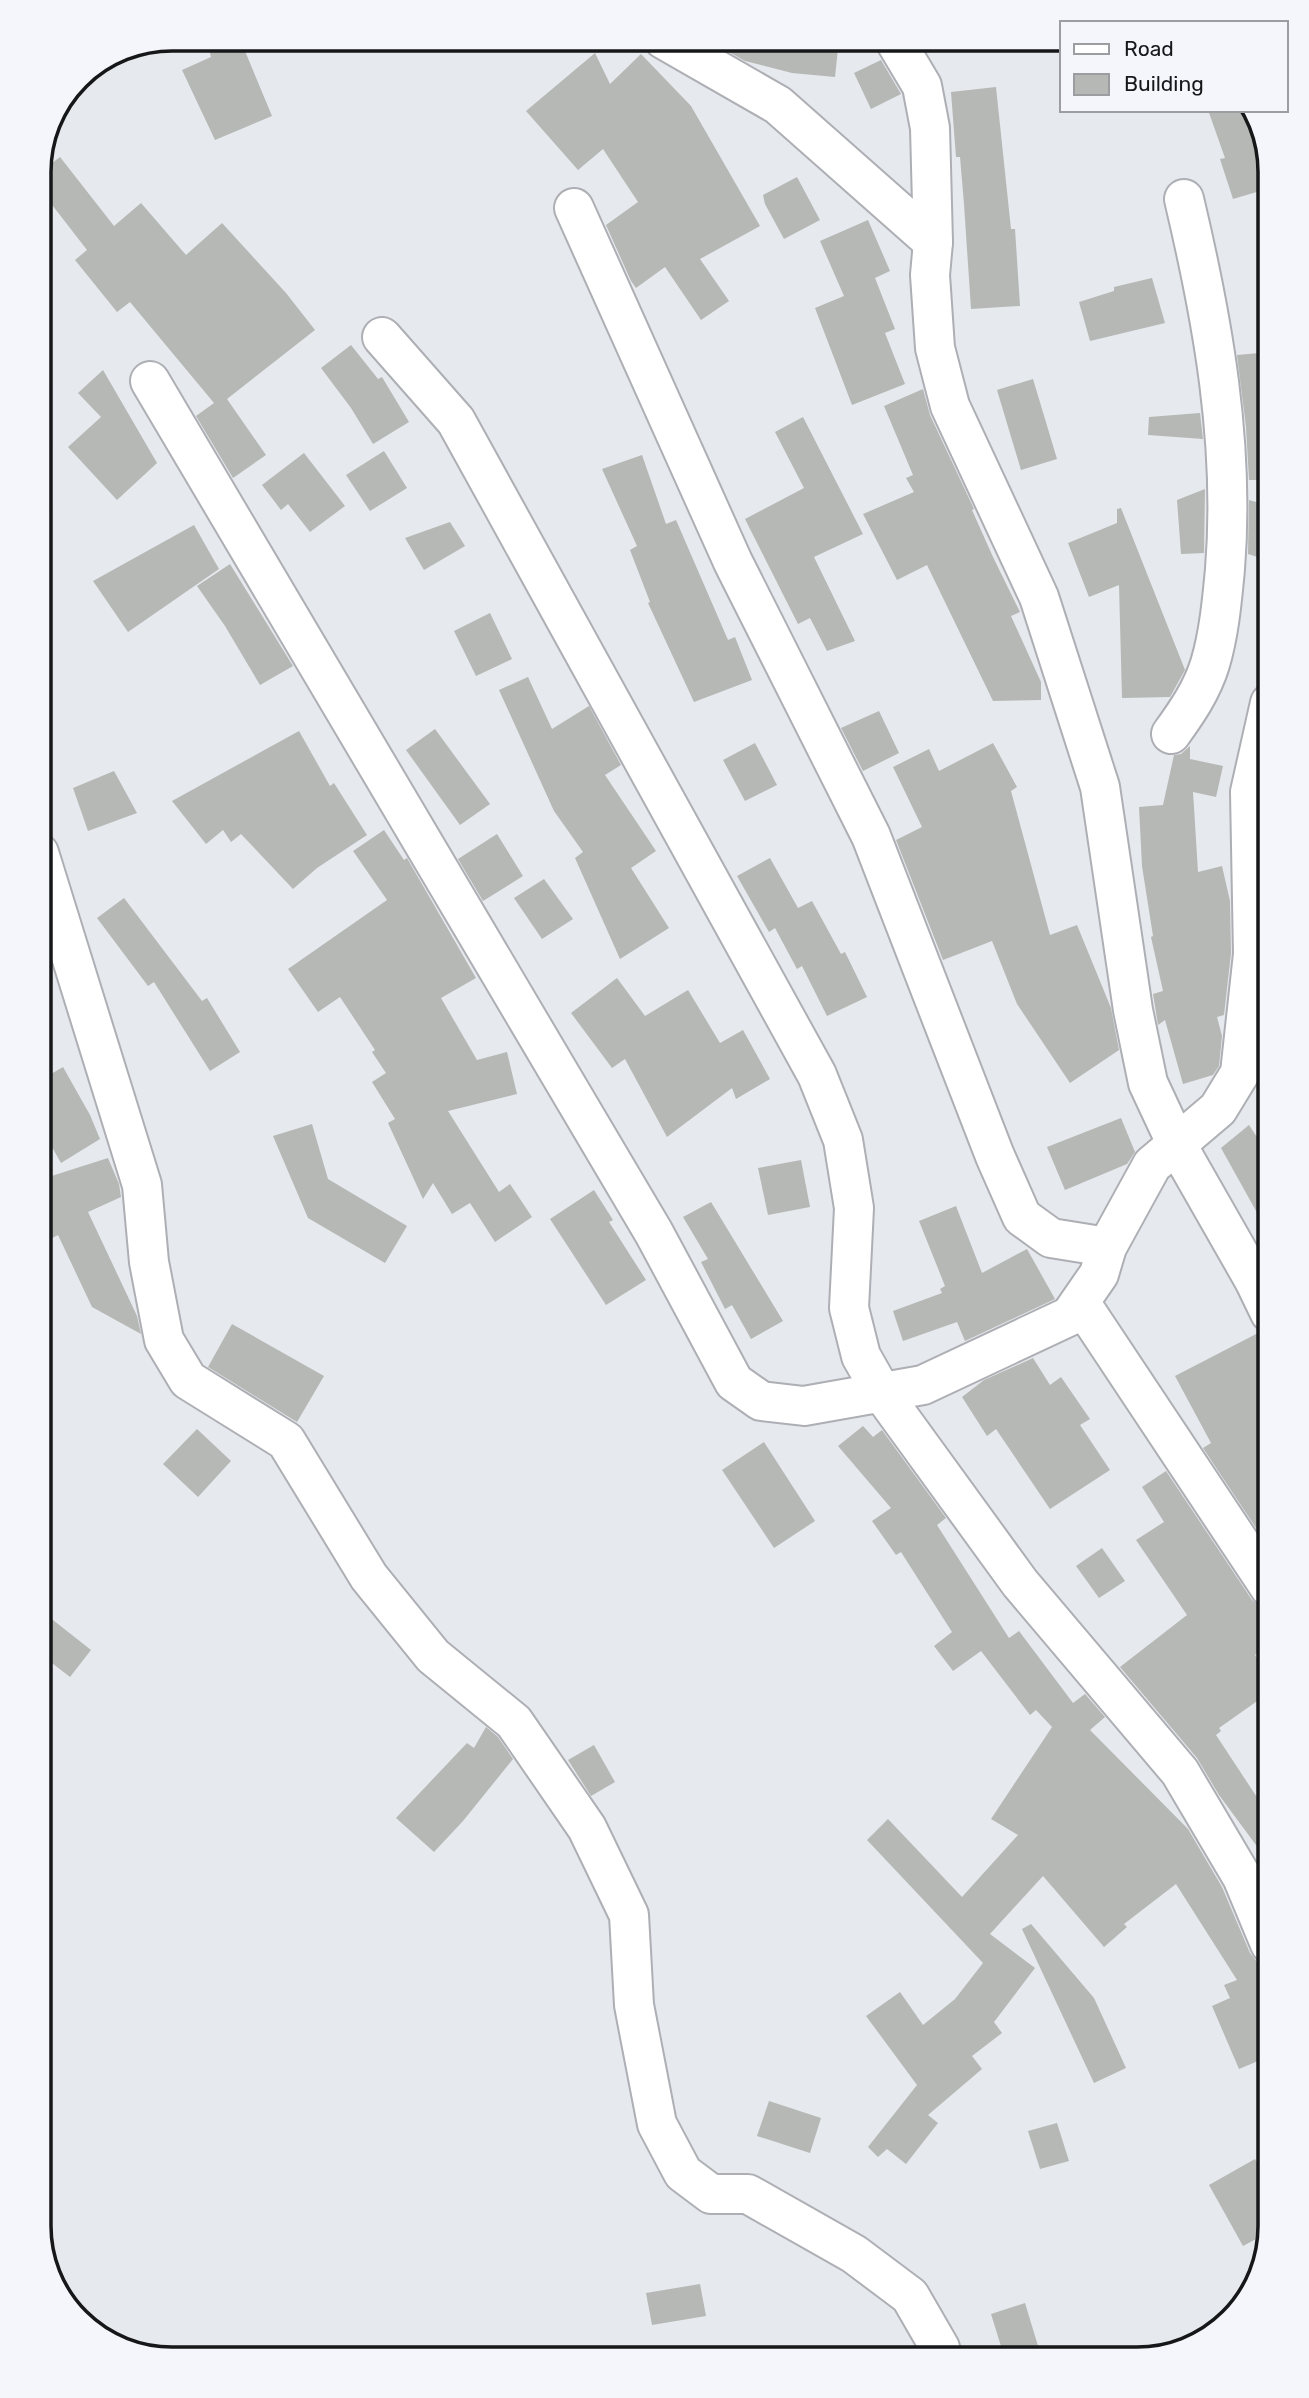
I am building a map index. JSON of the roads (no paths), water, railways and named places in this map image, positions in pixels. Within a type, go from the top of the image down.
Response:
[{"type":"street","points":[[684,51],[778,106],[933,242]]},
{"type":"street","points":[[901,51],[922,86],[930,128],[933,242],[930,275],[935,348],[950,406],[1039,597],[1100,787],[1133,1010],[1148,1083],[1177,1145],[1258,1288]]},
{"type":"street","points":[[1171,734],[1193,703],[1210,665],[1222,606],[1229,517],[1224,418],[1206,291],[1184,199]]},
{"type":"street","points":[[573,208],[733,562],[871,836],[995,1156],[1022,1217],[1051,1238],[1107,1247]]},
{"type":"street","points":[[382,337],[456,421],[817,1075],[843,1140],[853,1208],[849,1308],[861,1356],[882,1393],[1020,1583],[1180,1772],[1242,1877],[1258,1915]]},
{"type":"street","points":[[150,381],[654,1233],[734,1382],[761,1401],[804,1406],[923,1385],[1070,1316],[1099,1274],[1107,1247],[1152,1165],[1218,1109],[1240,1073],[1253,954],[1250,792],[1258,756]]},
{"type":"street","points":[[51,892],[142,1185],[149,1262],[164,1340],[188,1380],[286,1441],[369,1577],[433,1656],[514,1722],[587,1828],[629,1915],[634,2005],[657,2124],[683,2173],[711,2194],[748,2194],[854,2254],[910,2296],[939,2347]]},
{"type":"street","points":[[1080,1302],[1258,1570]]}]
